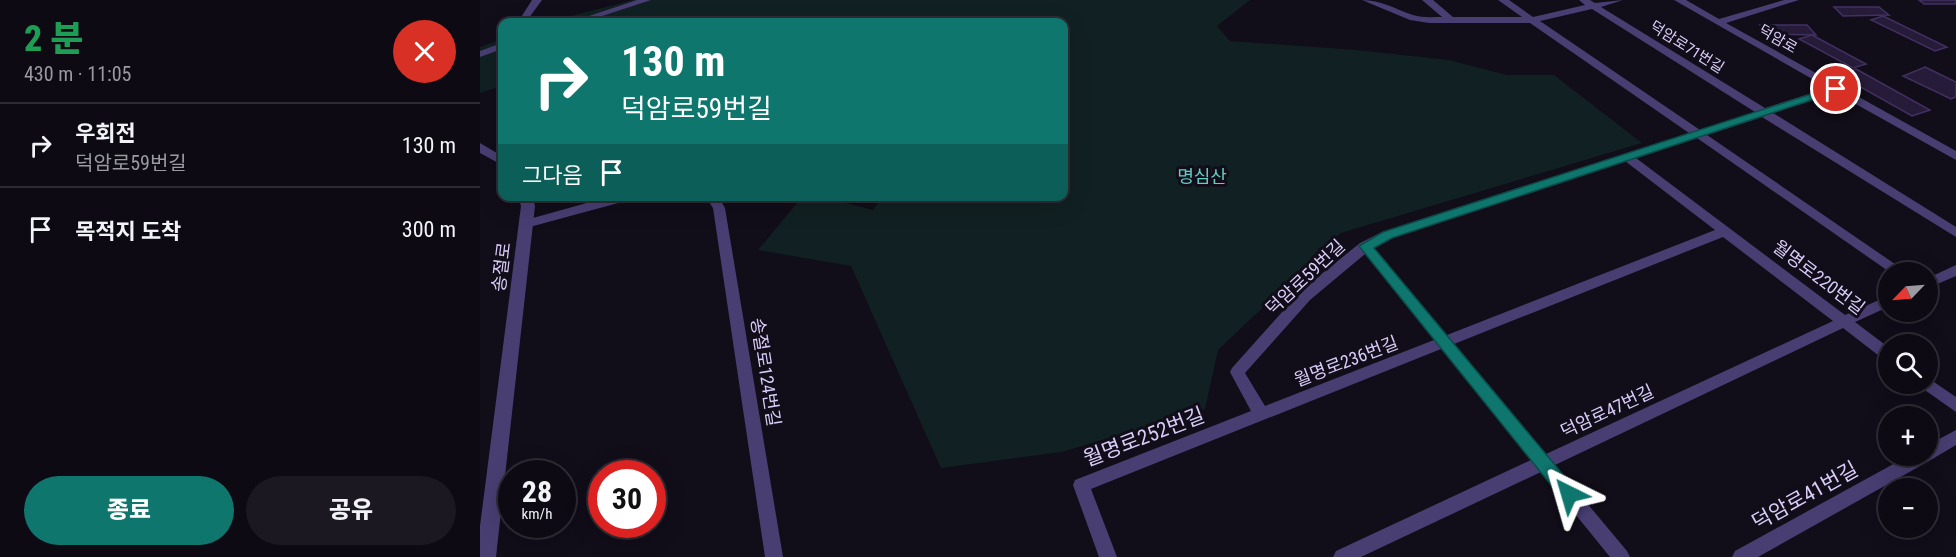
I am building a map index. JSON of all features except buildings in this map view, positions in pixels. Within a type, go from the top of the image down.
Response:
[{"type":"street","points":[[525,18],[537,0]]},
{"type":"street","points":[[589,18],[646,0]]},
{"type":"street","points":[[1367,0],[1413,18],[1451,20],[1531,20],[1618,0]]},
{"type":"street","points":[[1427,0],[1451,20]]},
{"type":"street","points":[[1503,0],[1885,262]]},
{"type":"street","name":"덕암로71번길","points":[[1584,0],[1764,112]]},
{"type":"street","name":"덕암로","points":[[1679,0],[1956,156]]},
{"type":"street","points":[[1718,22],[1794,0]]},
{"type":"street","points":[[480,54],[498,47]]},
{"type":"street","name":"덕암로59번길","points":[[1262,415],[1237,372],[1310,292],[1345,259],[1365,246],[1387,235],[1836,89]]},
{"type":"street","points":[[1764,112],[1956,232]]},
{"type":"street","points":[[480,147],[498,158]]},
{"type":"street","name":"월명로220번길","points":[[1627,157],[1878,347]]},
{"type":"street","name":"송절로","points":[[486,557],[526,224],[526,201]]},
{"type":"street","points":[[526,224],[611,201]]},
{"type":"street","name":"송절로124번길","points":[[714,201],[719,208],[774,557]]},
{"type":"street","name":"월명로236번길","points":[[1262,415],[1725,231]]},
{"type":"street","points":[[1365,246],[1621,557]]},
{"type":"street","points":[[1938,278],[1956,270]]},
{"type":"street","name":"덕암로47번길","points":[[1342,557],[1878,306]]},
{"type":"street","points":[[1938,392],[1956,406]]},
{"type":"street","name":"월명로252번길","points":[[1108,557],[1081,485],[1262,415]]},
{"type":"street","points":[[1938,447],[1956,437]]},
{"type":"street","name":"덕암로41번길","points":[[1741,557],[1905,466]]},
{"type":"green space","name":"명심산","points":[[633,0],[1250,0],[1217,26],[1230,41],[1357,50],[1449,60],[1507,75],[1554,75],[1642,143],[1341,233],[1218,350],[1205,409],[1062,452],[941,468],[851,266],[758,250],[799,201],[838,201],[873,210],[879,201],[1068,201],[1068,18],[563,18]]},
{"type":"green space","points":[[498,40],[498,87],[480,93],[480,47]]},
{"type":"route","points":[[1569,494],[1365,246],[1387,235],[1836,89]]}]
